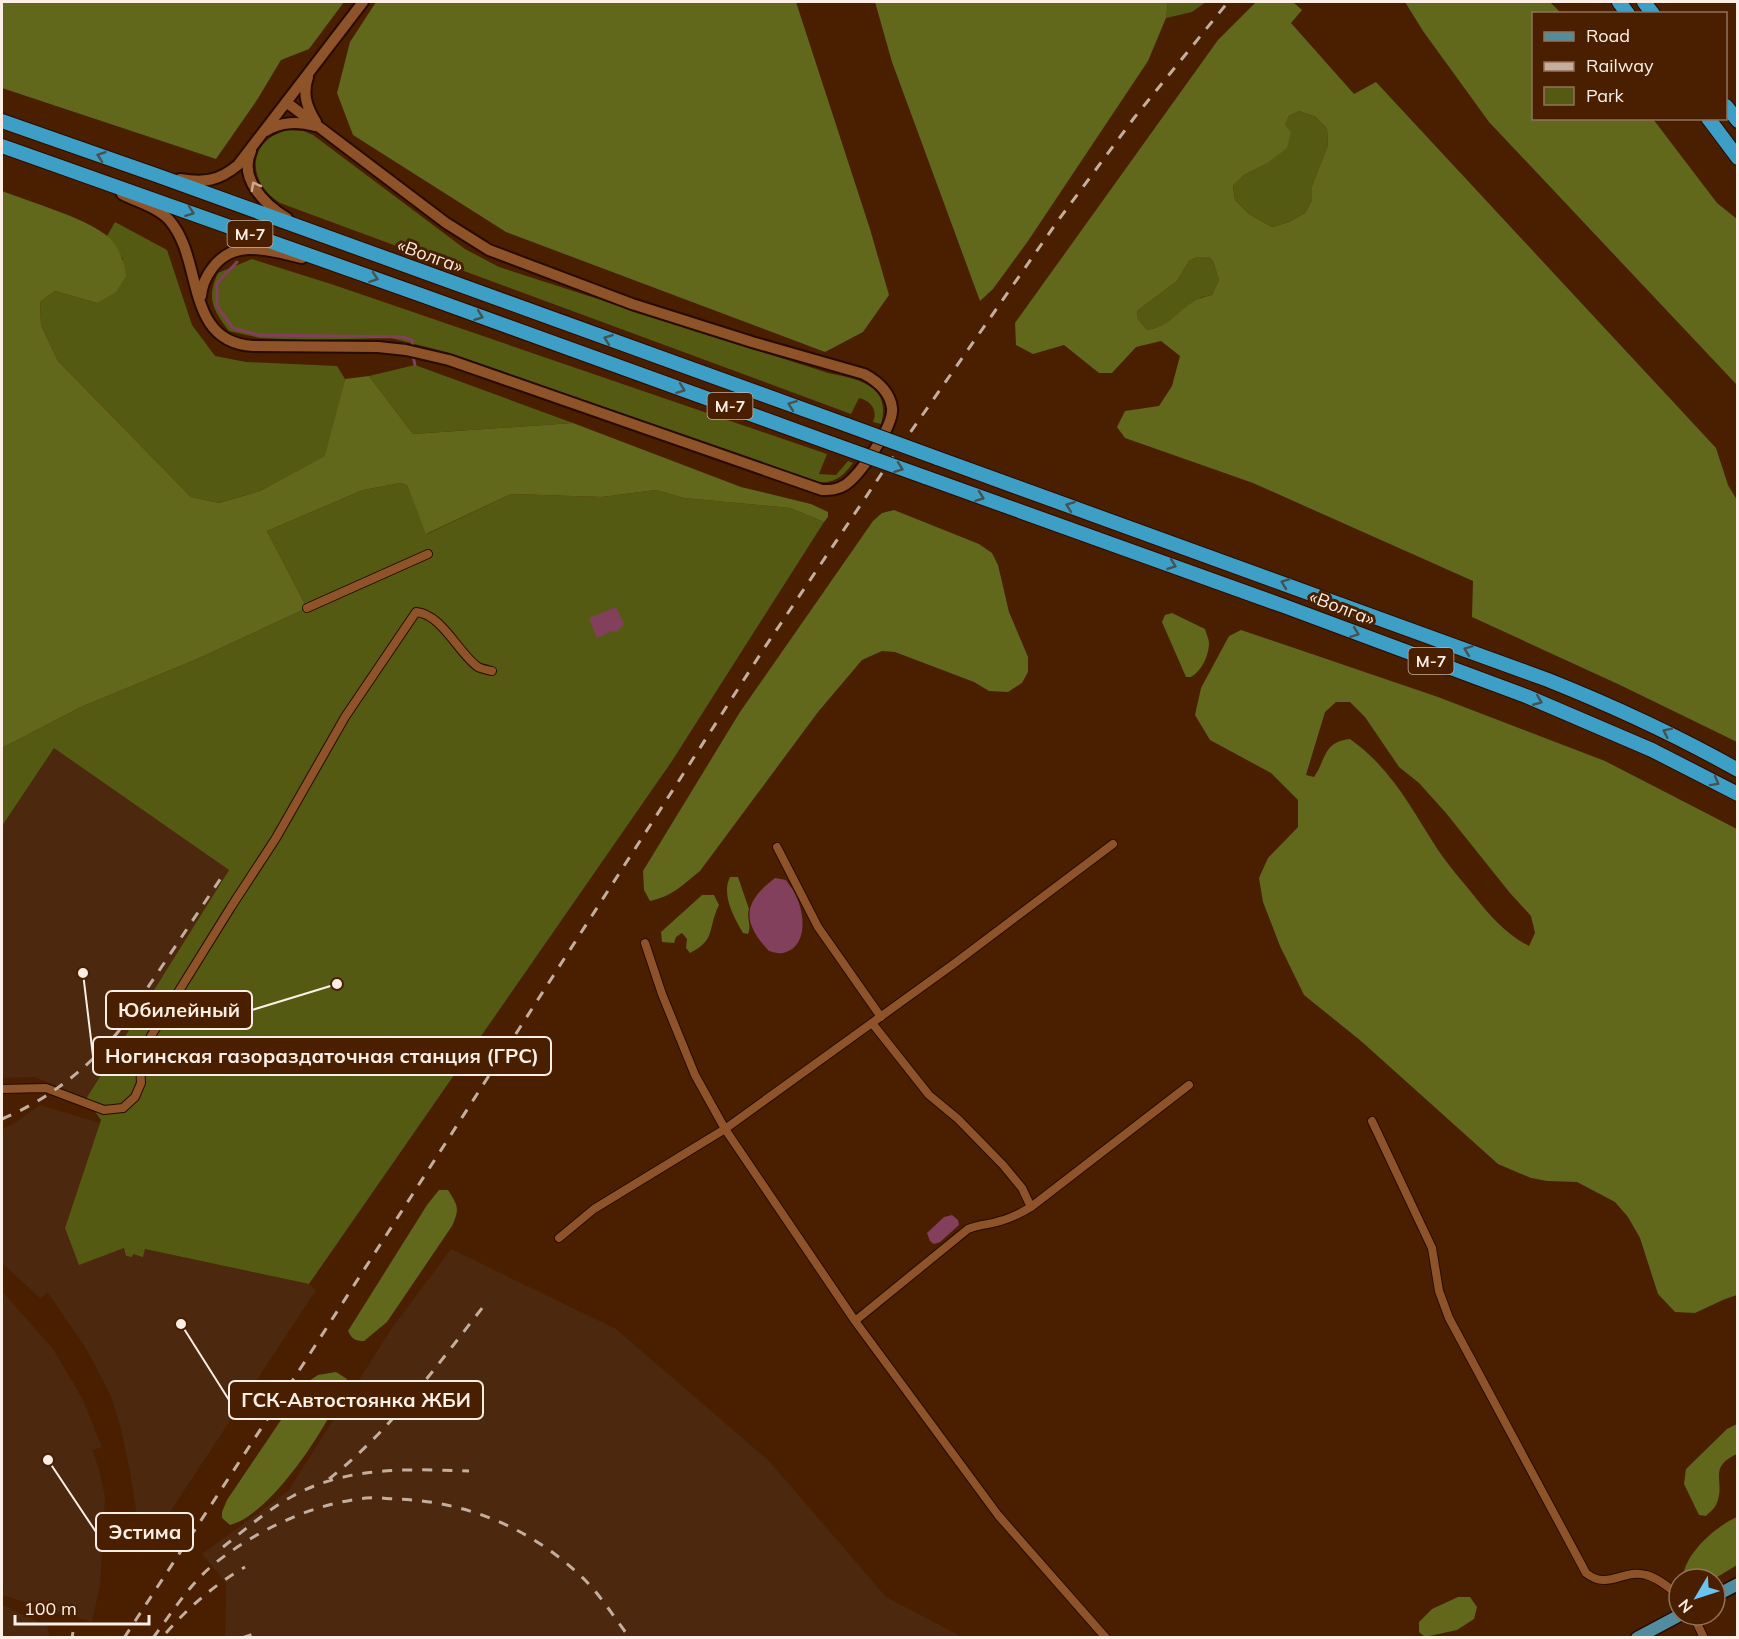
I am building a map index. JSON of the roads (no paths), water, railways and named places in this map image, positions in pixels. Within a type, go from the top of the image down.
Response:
[{"type":"highway","points":[[1727,108],[1737,121]]},
{"type":"highway","points":[[1709,120],[1737,158]]},
{"type":"highway","name":"«Волга»","points":[[2,122],[156,175],[1548,680],[1643,720],[1697,746],[1737,770]]},
{"type":"highway","name":"М-7","points":[[2,146],[351,270]]},
{"type":"highway","name":"«Волга»","points":[[351,270],[1262,598],[1526,696],[1652,750],[1737,794]]},
{"type":"main road","points":[[156,175],[196,182],[216,180],[232,170],[252,148],[363,2]]},
{"type":"main road","points":[[311,70],[305,84],[306,99],[310,113],[321,129]]},
{"type":"main road","points":[[76,172],[166,216],[182,241],[202,308],[214,330],[234,344],[378,347],[406,350],[449,360],[822,490],[836,489],[848,483],[887,429],[892,413],[890,398],[879,383],[864,374],[632,304],[489,250],[446,223],[286,102]]},
{"type":"main road","points":[[263,133],[275,126],[298,123],[321,129]]},
{"type":"main road","points":[[252,148],[248,157],[248,168],[255,189],[279,213],[316,234]]},
{"type":"main road","points":[[202,308],[203,284],[213,266],[228,255],[244,248],[266,250],[351,270]]},
{"type":"main road","points":[[1637,1638],[1667,1622]]},
{"type":"street","points":[[307,608],[428,554]]},
{"type":"street","points":[[2,1089],[46,1088],[104,1110],[123,1108],[135,1097],[141,1083],[140,1063],[151,1036],[276,838],[345,717],[416,612],[424,612],[438,623],[478,667],[492,671]]},
{"type":"street","points":[[559,1238],[594,1209],[725,1129],[881,1017],[1113,843]]},
{"type":"street","points":[[777,847],[818,927],[881,1017]]},
{"type":"street","points":[[645,943],[662,994],[695,1075],[725,1129],[855,1321],[998,1515],[1106,1638]]},
{"type":"street","points":[[872,1023],[929,1095],[958,1119],[1003,1165],[1022,1188],[1031,1207]]},
{"type":"street","points":[[855,1321],[968,1229],[981,1223],[998,1222],[1031,1207],[1189,1084]]},
{"type":"street","points":[[1372,1121],[1432,1248],[1439,1291],[1449,1318],[1586,1573],[1593,1579],[1603,1581],[1636,1574],[1647,1575],[1667,1587]]},
{"type":"waterway","points":[[237,262],[217,283],[217,306],[233,328],[259,335],[403,337],[412,340],[413,349]]},
{"type":"waterway","points":[[413,356],[415,365]]},
{"type":"railway","points":[[124,1638],[763,650],[882,473],[1057,222],[1134,118],[1228,2]]},
{"type":"railway","points":[[2,1119],[35,1103],[65,1083],[106,1046],[118,1032],[223,875]]},
{"type":"railway","points":[[329,1479],[392,1420],[483,1307]]},
{"type":"railway","points":[[223,1547],[283,1501],[313,1486],[335,1479],[357,1474],[402,1470],[469,1471]]},
{"type":"railway","points":[[153,1638],[197,1580],[214,1564],[248,1540],[286,1520],[305,1513],[345,1501],[366,1498],[425,1501],[450,1506],[475,1513],[522,1533],[565,1562],[585,1580],[630,1638]]},
{"type":"railway","points":[[166,1633],[202,1597],[245,1567]]},
{"type":"railway","points":[[72,1638],[73,1632]]},
{"type":"railway","points":[[242,1638],[256,1633]]},
{"type":"place","name":"Ногинская газораздаточная станция (ГРС)","points":[[83,973]]},
{"type":"place","name":"Юбилейный","points":[[337,984]]},
{"type":"place","name":"ГСК-Автостоянка ЖБИ","points":[[181,1324]]},
{"type":"place","name":"Эстима","points":[[48,1460]]}]
